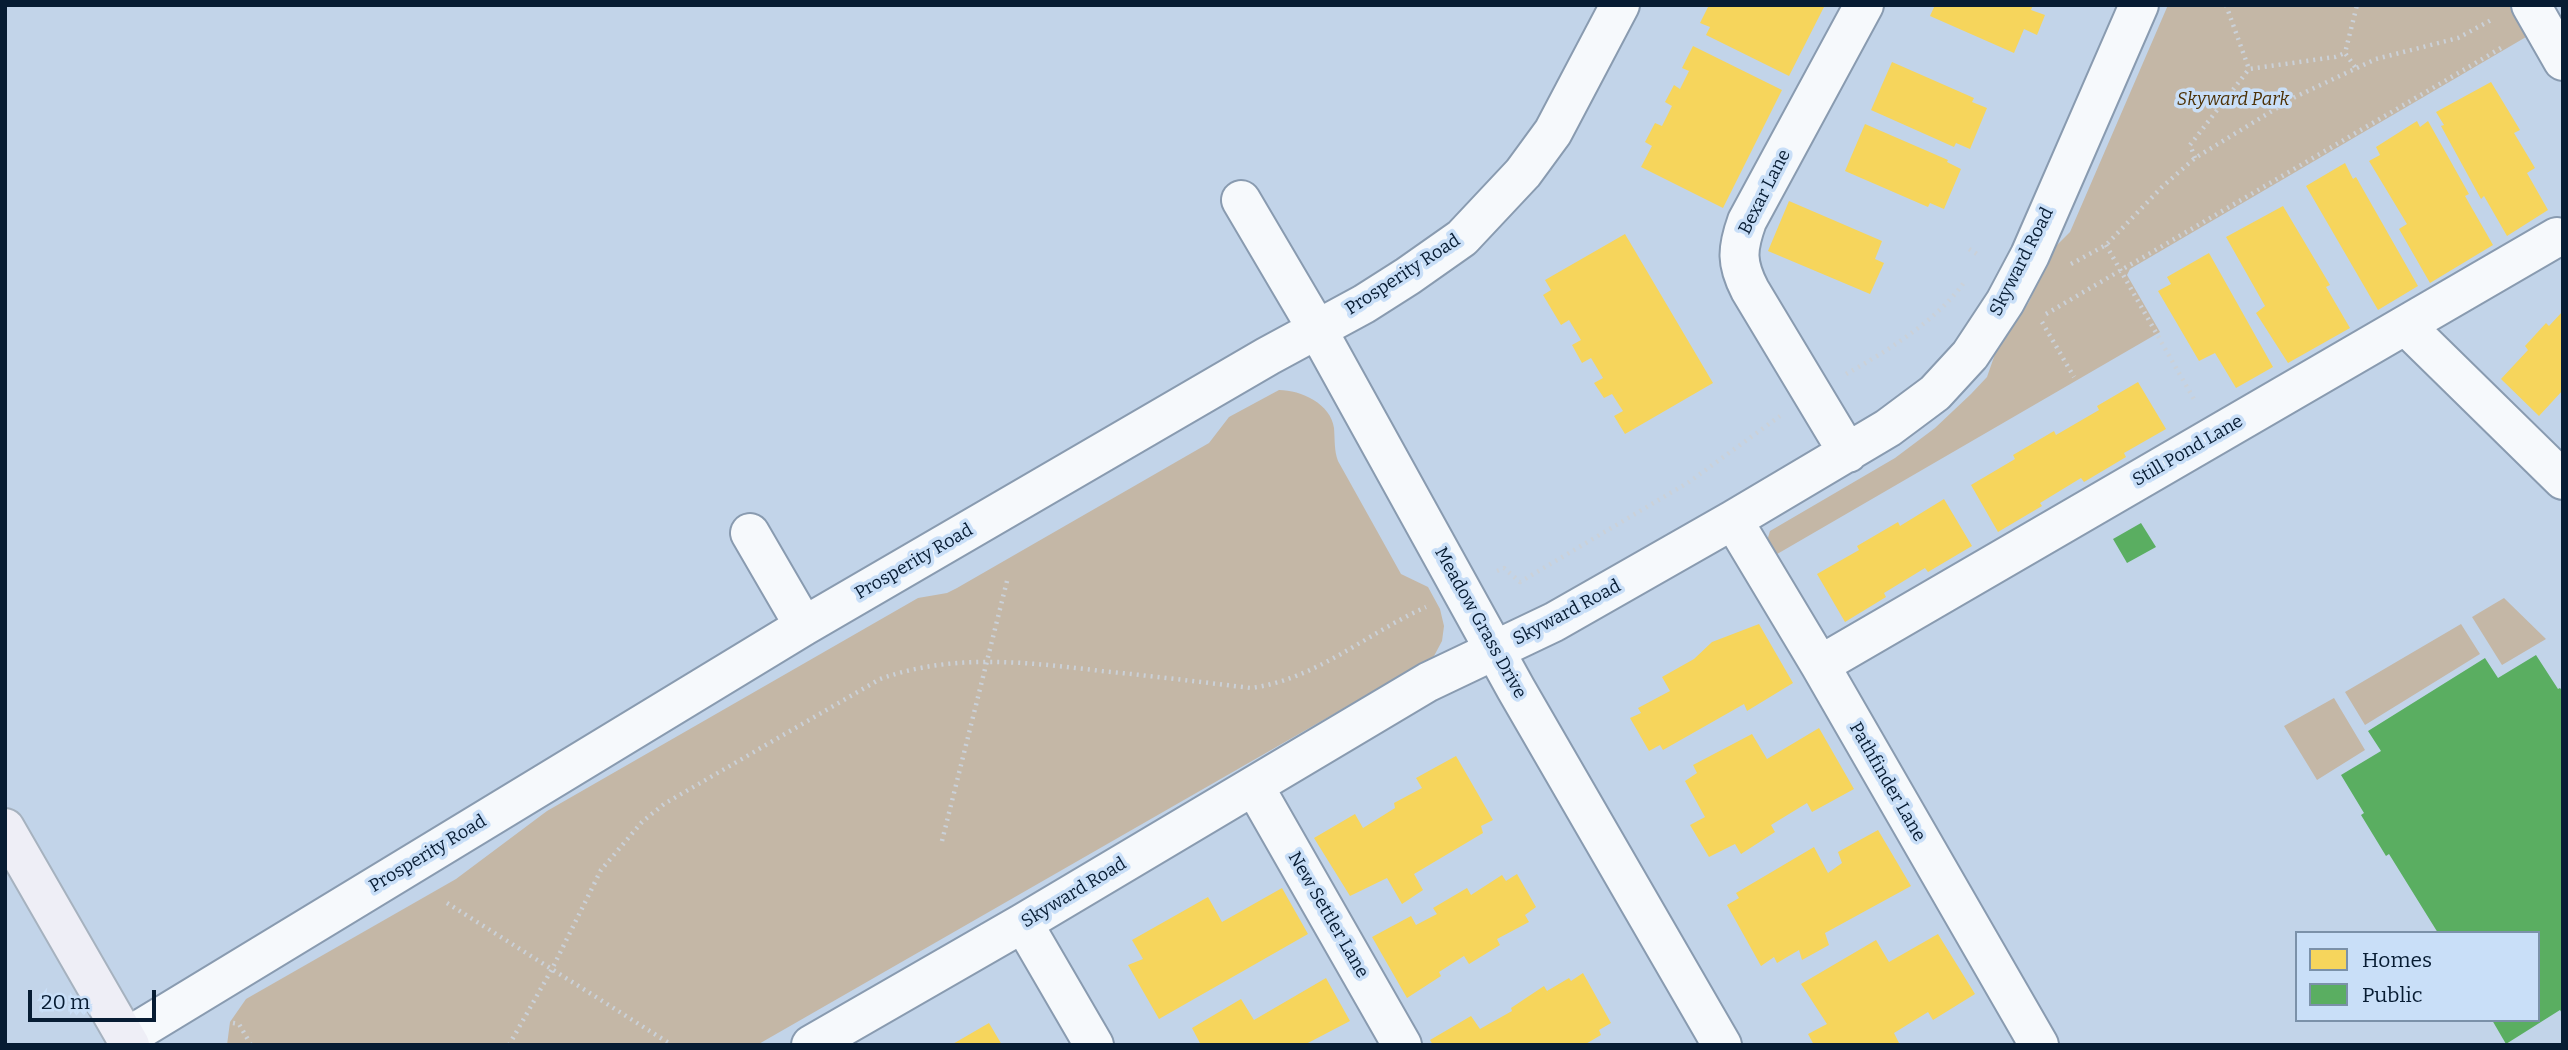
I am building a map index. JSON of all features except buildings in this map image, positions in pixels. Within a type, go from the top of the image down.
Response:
[{"type":"main road","points":[[5,828],[128,1041]]},
{"type":"street","name":"Prosperity Road","points":[[128,1041],[804,626],[1408,276],[1462,238],[1523,173],[1553,132],[1620,5]]},
{"type":"street","name":"Bexar Lane","points":[[1847,453],[1743,277],[1739,244],[1747,221],[1864,5]]},
{"type":"street","name":"Skyward Road","points":[[811,1045],[1023,923],[1429,682],[1554,622],[1733,520],[1888,428],[1935,393],[1970,355],[2005,302],[2030,255],[2139,5]]},
{"type":"street","points":[[2514,11],[2563,61]]},
{"type":"street","name":"Meadow Grass Drive","points":[[1241,200],[1317,329],[1494,650],[1722,1045]]},
{"type":"street","name":"Still Pond Lane","points":[[1820,665],[2557,237]]},
{"type":"street","points":[[2406,326],[2563,481]]},
{"type":"street","name":"Pathfinder Lane","points":[[1733,520],[1820,665],[2039,1045]]},
{"type":"street","points":[[750,533],[804,626]]},
{"type":"street","name":"New Settler Lane","points":[[1254,786],[1402,1045]]},
{"type":"street","points":[[1023,923],[1094,1045]]},
{"type":"path","points":[[2226,5],[2249,69]]},
{"type":"path","points":[[2355,67],[2346,53],[2357,5]]},
{"type":"path","points":[[2063,269],[2106,245],[2162,187],[2195,158],[2295,97],[2355,67],[2458,38],[2514,11]]},
{"type":"path","points":[[2074,377],[2040,318],[2501,48]]},
{"type":"path","points":[[2195,158],[2190,145],[2249,69],[2335,57],[2346,53]]},
{"type":"path","points":[[2106,245],[2214,435]]},
{"type":"path","points":[[1969,248],[1980,256]]},
{"type":"path","points":[[1975,265],[1984,249]]},
{"type":"path","points":[[1504,568],[1520,582],[1689,482],[1811,394],[1875,358],[1914,330],[1956,292],[1969,274]]},
{"type":"path","points":[[942,841],[1007,581]]},
{"type":"path","points":[[509,1045],[552,969],[601,870],[642,822],[664,804],[880,679],[905,670],[949,663],[1016,660],[1251,688],[1275,685],[1314,669],[1410,614]]},
{"type":"path","points":[[447,904],[671,1045]]},
{"type":"path","points":[[229,1022],[239,1024],[251,1045]]},
{"type":"green space","name":"Skyward Park","points":[[2168,5],[2509,5],[2526,37],[2130,269],[2127,275],[2160,332],[1772,557],[1767,541],[1770,531],[1895,458],[1935,428],[1987,377],[1995,354],[2029,302],[2051,251],[2070,232]]},
{"type":"green space","points":[[1279,390],[1314,400],[1327,412],[1332,419],[1338,461],[1401,574],[1428,587],[1440,609],[1444,626],[1442,641],[1434,656],[1422,666],[1407,672],[757,1045],[227,1045],[230,1022],[246,999],[456,879],[547,811],[918,598],[947,593],[957,588],[1209,443],[1229,417]]},
{"type":"green space","points":[[2504,598],[2546,639],[2502,665],[2472,617]]},
{"type":"green space","points":[[2461,624],[2480,654],[2365,725],[2345,692]]},
{"type":"green space","points":[[2334,698],[2365,750],[2317,780],[2284,726]]}]
